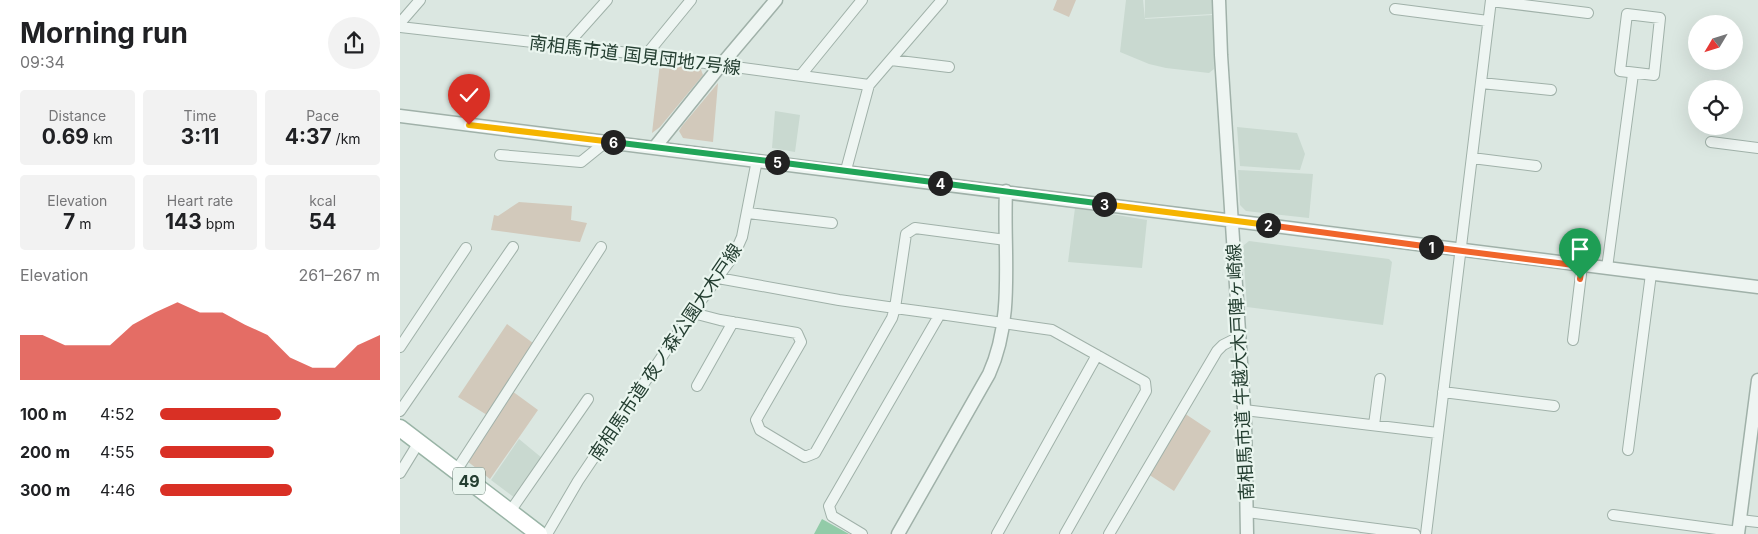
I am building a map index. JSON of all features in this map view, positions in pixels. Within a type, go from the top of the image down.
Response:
[{"type":"main road","name":"49","points":[[400,428],[419,442],[460,465],[514,507],[539,534]]},
{"type":"street","points":[[400,25],[420,0]]},
{"type":"street","points":[[566,46],[607,0]]},
{"type":"street","points":[[656,148],[721,65],[776,0]]},
{"type":"street","points":[[800,75],[862,0]]},
{"type":"street","points":[[846,170],[869,85],[942,0]]},
{"type":"street","name":"南相馬市道 牛越大木戸陣ヶ崎線","points":[[1219,0],[1244,410],[1247,534]]},
{"type":"street","points":[[1426,534],[1491,0],[1588,13]]},
{"type":"street","points":[[646,55],[687,1]]},
{"type":"street","points":[[1395,9],[1488,21]]},
{"type":"street","points":[[1627,14],[1660,18],[1654,75],[1633,74],[1620,71],[1627,14]]},
{"type":"street","name":"南相馬市道 国見団地7号線","points":[[400,25],[869,85]]},
{"type":"street","points":[[891,60],[949,66]]},
{"type":"street","points":[[1607,268],[1633,74]]},
{"type":"street","points":[[1481,83],[1551,90]]},
{"type":"street","points":[[400,116],[846,170],[1461,251],[1758,287]]},
{"type":"street","points":[[500,155],[581,162],[607,141]]},
{"type":"street","points":[[1711,142],[1758,148]]},
{"type":"street","points":[[1472,158],[1536,166]]},
{"type":"street","name":"南相馬市道 夜ノ森公園大木戸線","points":[[547,534],[578,481],[740,245],[748,213],[757,160]]},
{"type":"street","points":[[898,534],[989,374],[999,348],[1004,323],[1006,191]]},
{"type":"street","points":[[748,213],[832,223]]},
{"type":"street","points":[[693,313],[797,333],[801,342],[756,420],[760,430],[805,457],[815,453],[892,318],[906,234],[915,228],[1006,240]]},
{"type":"street","points":[[460,465],[601,246]]},
{"type":"street","points":[[400,411],[513,247]]},
{"type":"street","points":[[400,347],[466,248]]},
{"type":"street","points":[[1573,340],[1582,266]]},
{"type":"street","points":[[1628,450],[1651,274]]},
{"type":"street","points":[[718,278],[839,300],[1052,330],[1144,382],[1146,391],[1065,534]]},
{"type":"street","points":[[862,534],[832,516],[829,506],[940,314]]},
{"type":"street","points":[[697,386],[733,322]]},
{"type":"street","points":[[1109,534],[1217,351],[1223,345],[1240,337]]},
{"type":"street","points":[[997,534],[1097,355]]},
{"type":"street","points":[[1374,425],[1380,379]]},
{"type":"street","points":[[1739,528],[1754,444],[1758,380]]},
{"type":"street","points":[[1443,392],[1554,406]]},
{"type":"street","points":[[514,507],[588,399]]},
{"type":"street","points":[[1244,410],[1438,433]]},
{"type":"street","points":[[400,472],[419,442]]},
{"type":"street","points":[[1247,512],[1415,534]]},
{"type":"street","points":[[1613,515],[1739,528],[1758,522]]},
{"type":"shaded area","points":[[1057,0],[1076,0],[1069,17],[1053,10]]},
{"type":"shaded area","points":[[1126,0],[1143,0],[1145,19],[1213,15],[1214,69],[1209,73],[1166,68],[1149,64],[1120,52]]},
{"type":"shaded area","points":[[1145,0],[1212,0],[1212,14],[1145,18]]},
{"type":"shaded area","points":[[660,63],[700,67],[703,75],[660,127],[652,133]]},
{"type":"shaded area","points":[[718,83],[713,142],[683,138],[679,131],[682,126]]},
{"type":"shaded area","points":[[775,111],[800,115],[795,152],[772,148]]},
{"type":"shaded area","points":[[1237,127],[1297,133],[1305,154],[1300,170],[1240,166]]},
{"type":"shaded area","points":[[1238,170],[1313,174],[1309,218],[1246,211],[1240,205]]},
{"type":"shaded area","points":[[519,202],[572,206],[571,220],[587,223],[580,242],[491,230],[494,215],[498,216]]},
{"type":"shaded area","points":[[1075,208],[1147,220],[1142,268],[1068,262]]},
{"type":"shaded area","points":[[1249,241],[1389,259],[1392,262],[1383,325],[1247,307],[1243,249],[1244,245]]},
{"type":"shaded area","points":[[507,324],[533,343],[487,415],[458,397]]},
{"type":"shaded area","points":[[512,391],[538,410],[490,479],[467,461]]},
{"type":"shaded area","points":[[1184,413],[1211,431],[1174,491],[1148,474]]},
{"type":"shaded area","points":[[519,439],[542,458],[515,498],[491,480]]},
{"type":"shaded area","points":[[822,519],[849,534],[814,534]]},
{"type":"route","points":[[469,125],[846,170],[1582,266],[1580,279]]}]
